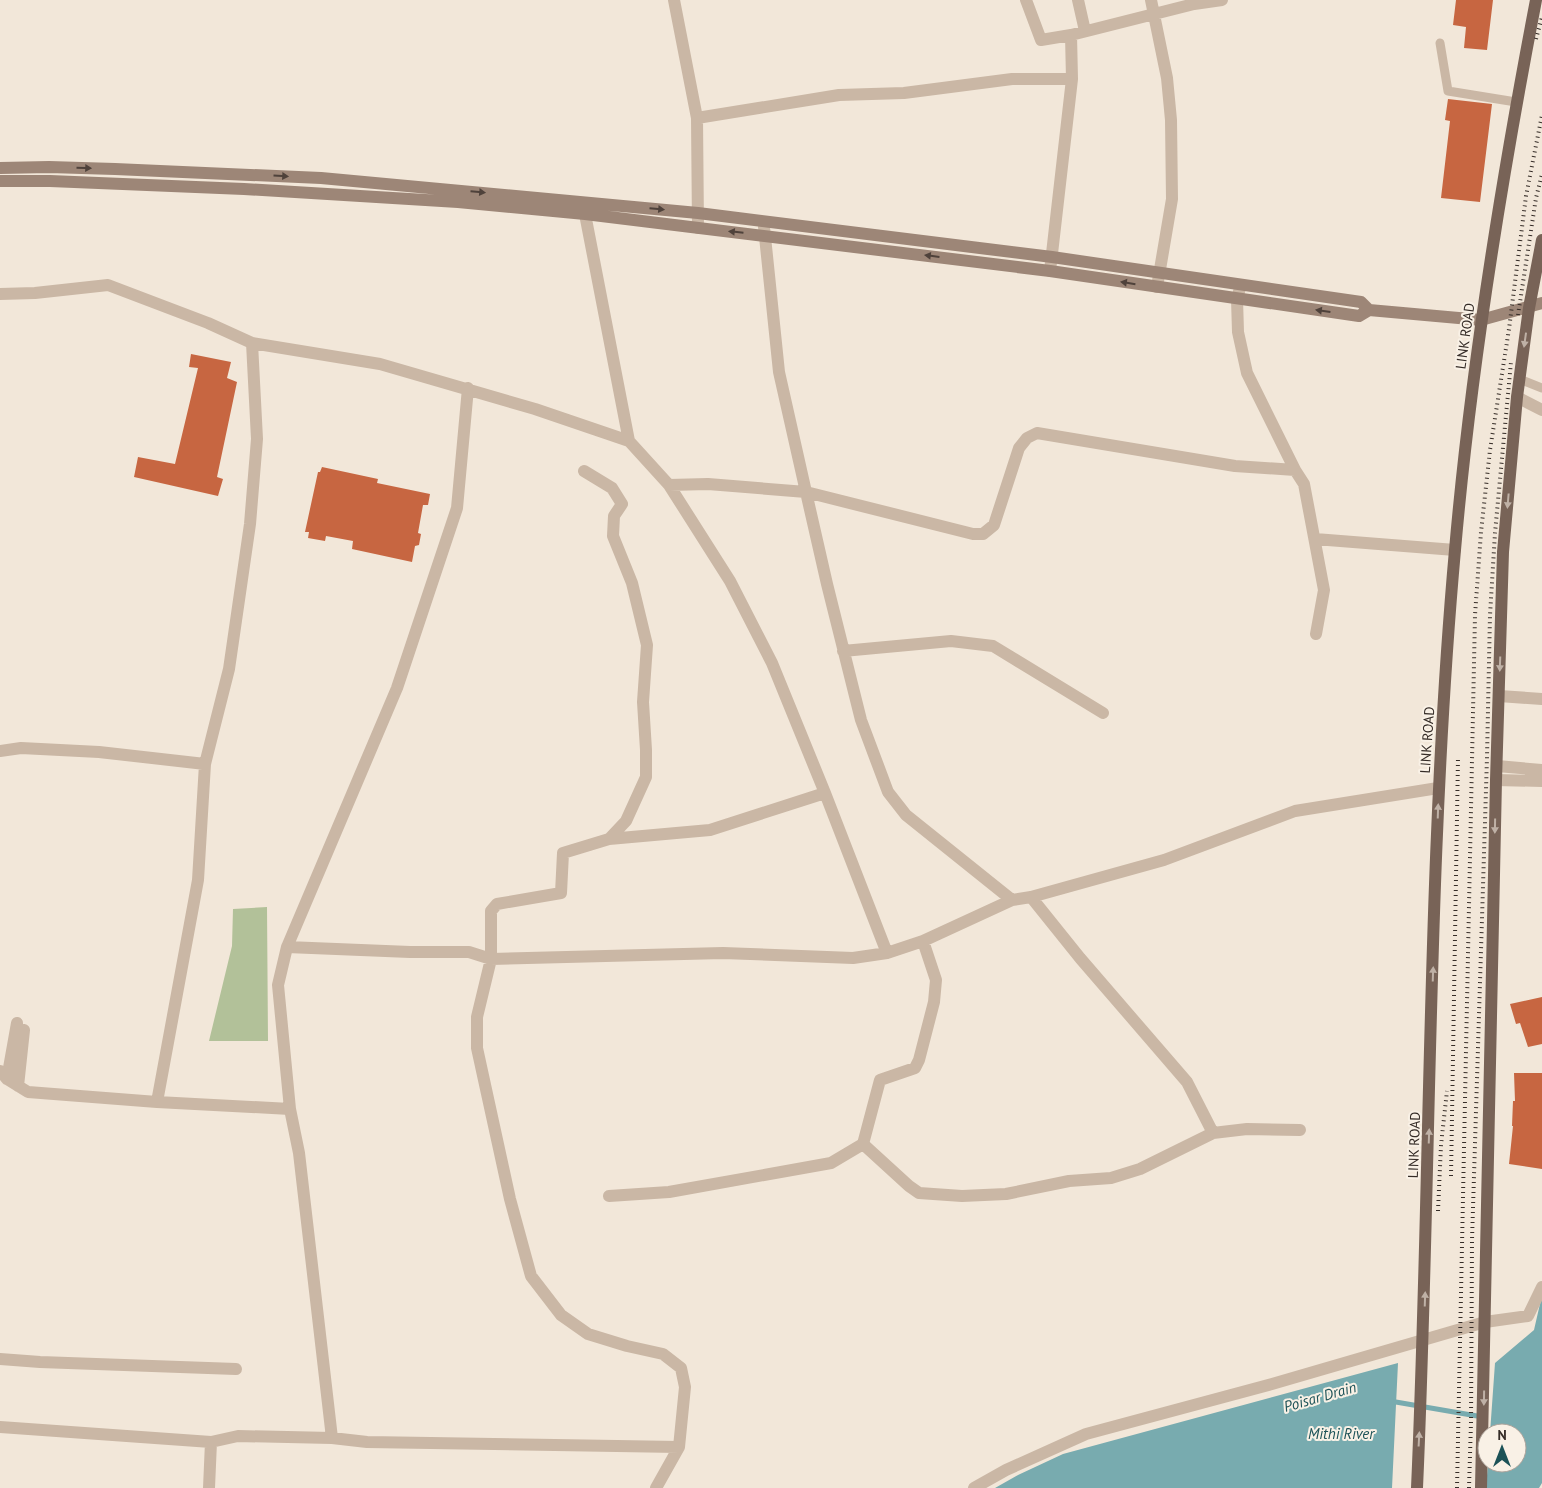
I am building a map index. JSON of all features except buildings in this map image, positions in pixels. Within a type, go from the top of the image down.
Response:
[{"type":"main road","name":"LINK ROAD","points":[[1416,1488],[1423,1344],[1438,788],[1454,550],[1481,320],[1516,102],[1536,0]]},
{"type":"main road","points":[[1481,1488],[1496,780],[1503,552],[1519,379],[1529,308],[1542,240]]},
{"type":"street","points":[[674,0],[697,118],[698,228]]},
{"type":"street","points":[[1026,0],[1041,40],[1070,35],[1194,4],[1222,0]]},
{"type":"street","points":[[1078,0],[1085,31]]},
{"type":"street","points":[[1151,0],[1167,78],[1171,120],[1172,199],[1157,287]]},
{"type":"street","points":[[1050,271],[1072,79],[1070,35]]},
{"type":"street","points":[[697,118],[839,95],[904,93],[1012,79],[1072,79]]},
{"type":"street","points":[[0,168],[49,167],[159,170],[321,178],[391,185],[458,196],[629,214],[698,228],[1050,271],[1359,316],[1370,310],[1481,320],[1529,308],[1542,302]]},
{"type":"street","points":[[49,167],[50,181]]},
{"type":"street","points":[[115,169],[116,184]]},
{"type":"street","points":[[159,170],[159,186]]},
{"type":"street","points":[[244,189],[245,174]]},
{"type":"street","points":[[320,194],[321,178]]},
{"type":"street","points":[[0,182],[50,181],[244,189],[391,199],[458,196]]},
{"type":"street","points":[[391,185],[391,199]]},
{"type":"street","points":[[524,202],[585,214],[698,213],[1052,257],[1361,302],[1370,310]]},
{"type":"street","points":[[585,214],[629,442]]},
{"type":"street","points":[[764,221],[778,372],[843,651],[861,720],[888,792],[906,815],[1012,900]]},
{"type":"street","points":[[874,249],[876,235]]},
{"type":"street","points":[[961,260],[964,247]]},
{"type":"street","points":[[1241,284],[1237,299],[1238,332],[1247,373],[1295,470],[1304,484],[1324,590],[1316,634]]},
{"type":"street","points":[[0,294],[35,293],[108,285],[208,323],[252,343],[380,364],[535,408],[629,442],[669,485],[730,580],[772,663],[825,793],[887,954]]},
{"type":"street","points":[[157,1102],[198,880],[205,764],[229,669],[250,524],[257,439],[252,343]]},
{"type":"street","points":[[332,1438],[299,1153],[290,1109],[278,985],[287,947],[398,688],[457,508],[468,388]]},
{"type":"street","points":[[1517,397],[1542,410]]},
{"type":"street","points":[[669,485],[708,484],[806,492],[973,534],[983,534],[994,525],[1019,448],[1027,438],[1037,433],[1235,466],[1295,470]]},
{"type":"street","points":[[584,471],[612,488],[622,504],[614,516],[613,536],[632,583],[647,645],[643,702],[646,777],[626,821],[609,839]]},
{"type":"street","points":[[1315,539],[1454,550]]},
{"type":"street","points":[[843,651],[951,641],[993,646],[1104,713]]},
{"type":"street","points":[[1499,696],[1542,700]]},
{"type":"street","points":[[0,751],[21,748],[99,752],[205,764]]},
{"type":"street","points":[[1497,766],[1542,770]]},
{"type":"street","points":[[1496,780],[1542,780]]},
{"type":"street","points":[[287,947],[410,952],[469,952],[491,960],[723,953],[853,958],[887,954],[923,941],[1012,900],[1031,897],[1164,860],[1295,811],[1438,788]]},
{"type":"street","points":[[656,1488],[679,1447],[684,1387],[681,1368],[664,1354],[627,1346],[588,1334],[561,1315],[531,1276],[510,1199],[477,1048],[477,1017],[491,960],[491,911],[497,904],[561,893],[563,853],[609,839],[710,830],[825,793]]},
{"type":"street","points":[[1031,897],[1080,958],[1187,1082],[1213,1133]]},
{"type":"street","points":[[609,1196],[669,1192],[832,1163],[863,1144],[880,1080],[915,1068],[919,1060],[934,1002],[936,980],[923,941]]},
{"type":"street","points":[[21,1026],[9,1079],[28,1092],[157,1102],[290,1109]]},
{"type":"street","points":[[863,1144],[919,1193],[962,1196],[1006,1194],[1069,1182],[1111,1178],[1140,1169],[1213,1133],[1247,1129],[1300,1130]]},
{"type":"street","points":[[974,1488],[1006,1470],[1086,1434],[1423,1344],[1485,1322],[1528,1316],[1542,1287]]},
{"type":"street","points":[[0,1359],[236,1369]]},
{"type":"street","points":[[0,1427],[211,1442],[238,1436],[332,1438],[367,1442],[679,1447]]},
{"type":"street","points":[[209,1488],[211,1442]]},
{"type":"lane","points":[[1440,43],[1448,91],[1516,102]]},
{"type":"lane","points":[[1519,379],[1542,388]]},
{"type":"green space","points":[[267,907],[268,1041],[209,1041],[232,946],[233,909]]},
{"type":"water","points":[[1542,1295],[1542,1483],[1539,1488],[1486,1488],[1487,1473],[1527,1473],[1527,1423],[1491,1423],[1495,1363],[1534,1330]]},
{"type":"water","name":"Mithi River","points":[[1398,1363],[1392,1488],[995,1488],[1063,1454]]},
{"type":"waterway","name":"Poisar Drain","points":[[1390,1401],[1483,1417]]},
{"type":"railway","points":[[1536,39],[1542,17]]},
{"type":"railway","points":[[1457,1488],[1475,615],[1481,532],[1490,450],[1509,329],[1526,196],[1542,115]]},
{"type":"railway","points":[[1518,315],[1536,198],[1542,174]]},
{"type":"railway","points":[[1469,1488],[1472,1240],[1490,615],[1495,533],[1511,362]]},
{"type":"railway","points":[[1451,1176],[1458,757]]},
{"type":"railway","points":[[1438,1211],[1441,1145],[1447,1091]]}]
